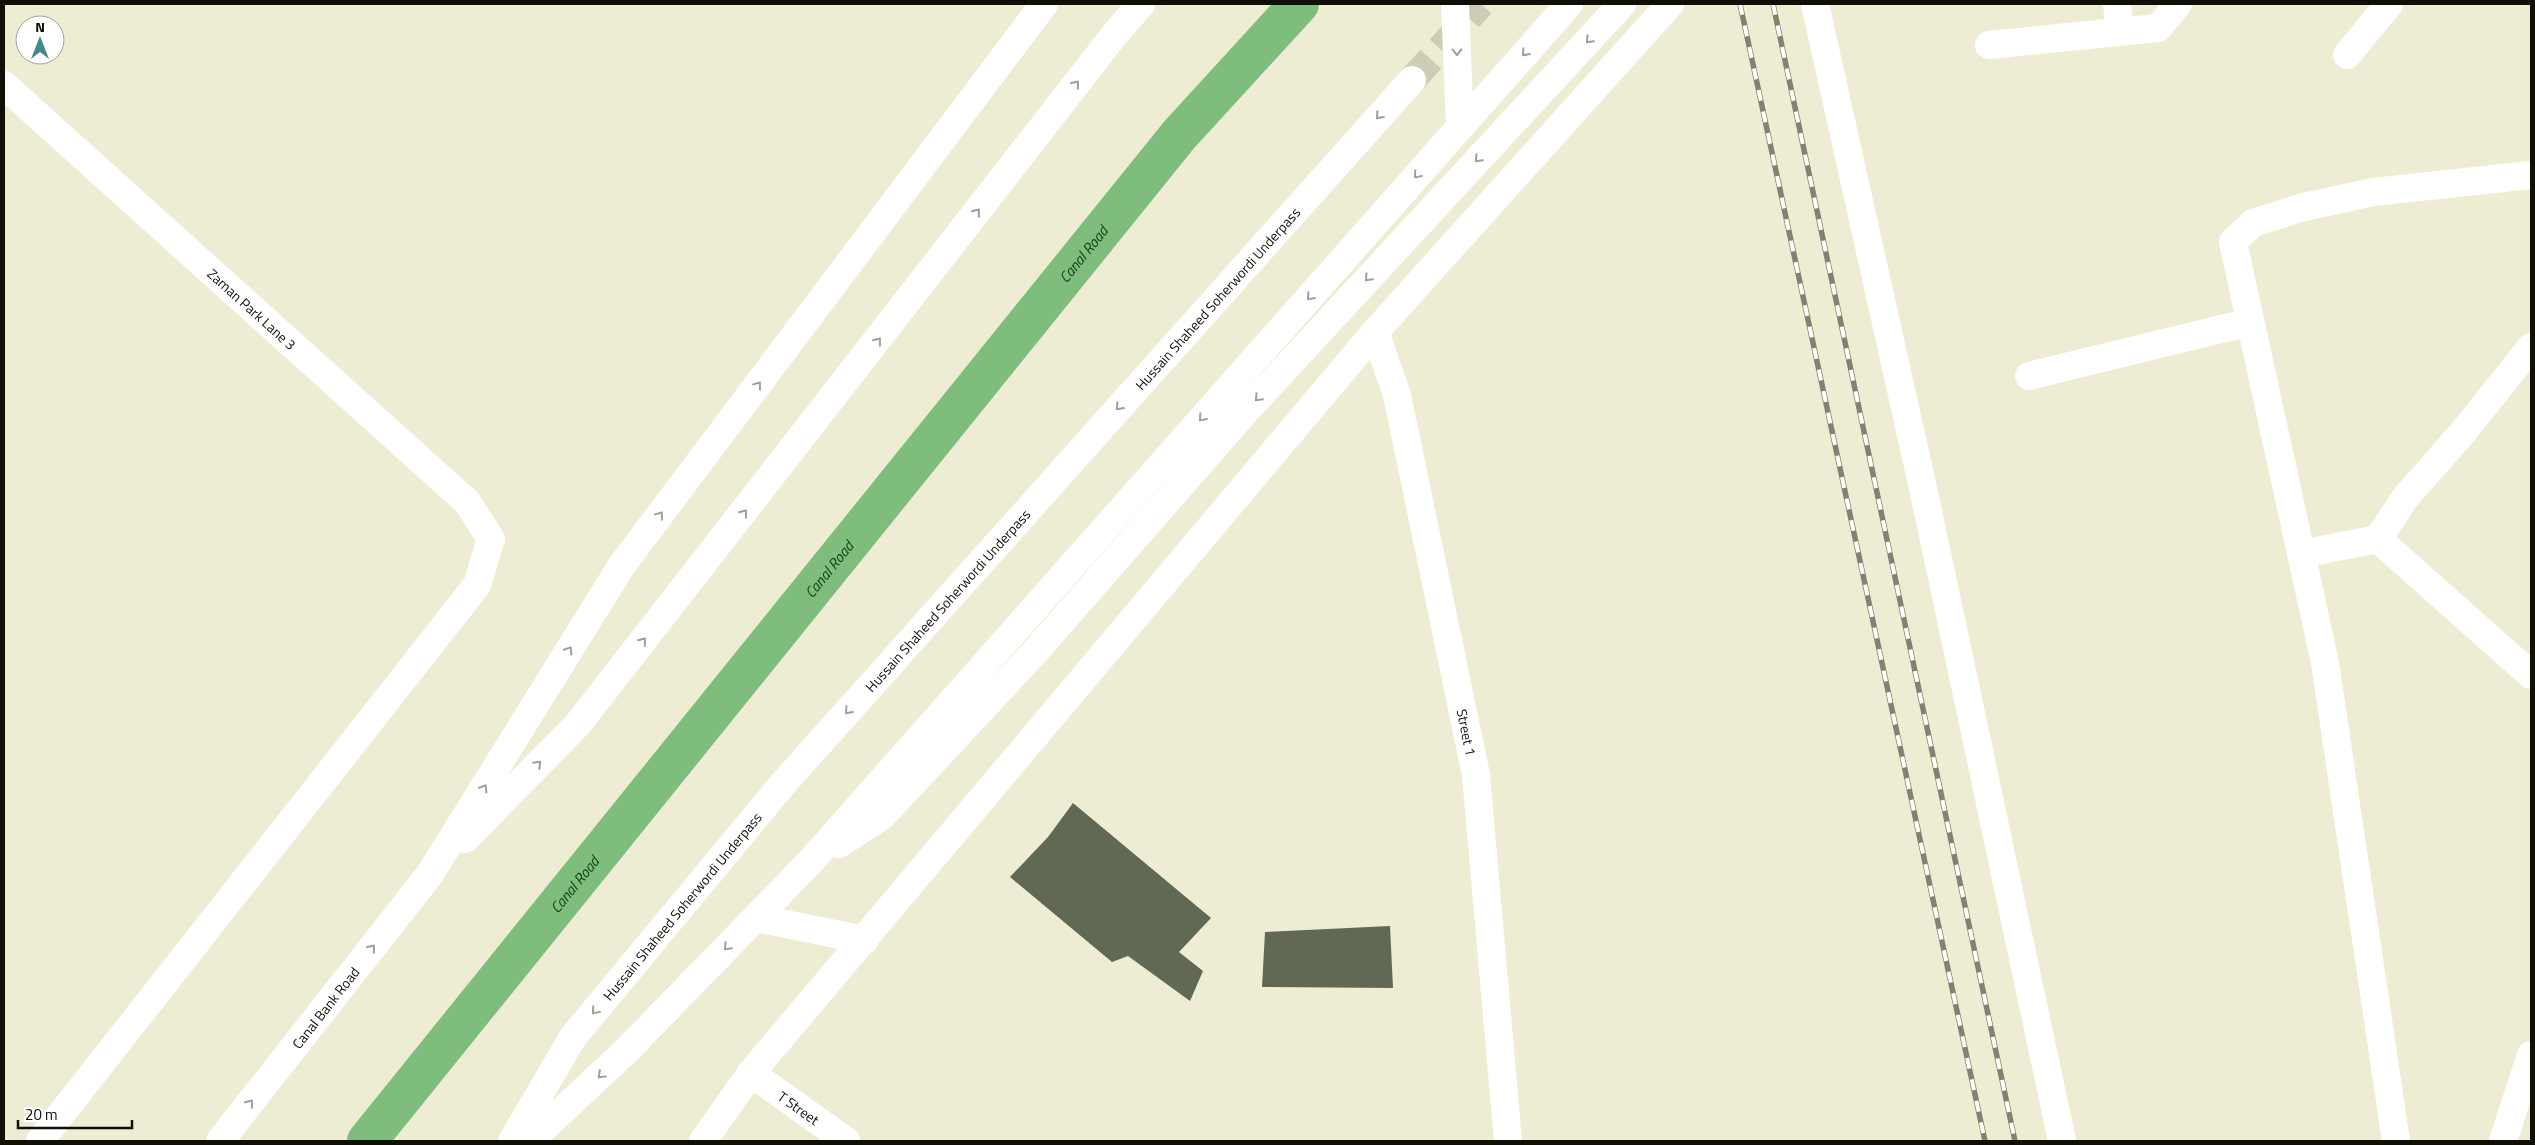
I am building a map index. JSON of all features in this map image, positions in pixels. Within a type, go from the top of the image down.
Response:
[{"type":"main road","points":[[430,874],[622,565],[1044,4]]},
{"type":"main road","points":[[430,874],[578,724],[1140,4]]},
{"type":"main road","points":[[1456,4],[1460,127]]},
{"type":"main road","points":[[530,1141],[627,1050],[810,862],[1569,4]]},
{"type":"main road","points":[[810,862],[882,816],[1034,653],[1244,413],[1622,4]]},
{"type":"main road","points":[[703,1141],[751,1073],[865,940],[1375,332],[1670,4]]},
{"type":"main road","points":[[1815,4],[1926,502],[2062,1141]]},
{"type":"main road","points":[[2117,4],[2120,31]]},
{"type":"main road","points":[[1989,45],[2158,28],[2178,4]]},
{"type":"main road","points":[[2347,55],[2388,4]]},
{"type":"main road","name":"Hussain Shaheed Soherwordi Underpass","points":[[512,1141],[573,1037],[782,785],[1412,80]]},
{"type":"main road","name":"Zaman Park Lane 3","points":[[4,85],[467,502],[491,539],[477,585],[40,1141]]},
{"type":"main road","points":[[2396,1141],[2325,663],[2233,242],[2252,223],[2300,208],[2373,192],[2531,175]]},
{"type":"main road","points":[[2029,376],[2250,322]]},
{"type":"main road","name":"Street 1","points":[[1375,332],[1397,394],[1476,775],[1508,1141]]},
{"type":"main road","points":[[2300,554],[2378,539],[2405,498],[2464,431],[2531,347]]},
{"type":"main road","points":[[2378,539],[2531,674]]},
{"type":"main road","name":"Canal Bank Road","points":[[220,1141],[430,874]]},
{"type":"main road","points":[[756,918],[865,940]]},
{"type":"main road","points":[[2503,1141],[2531,1055]]},
{"type":"main road","name":"T Street","points":[[751,1073],[846,1141]]},
{"type":"building","points":[[1073,803],[1211,918],[1179,952],[1203,971],[1190,1001],[1128,956],[1112,962],[1010,877],[1048,837]]},
{"type":"building","points":[[1390,926],[1393,988],[1262,987],[1265,932]]},
{"type":"waterway","name":"Canal Road","points":[[367,1141],[1179,135],[1299,4]]},
{"type":"tunnel","points":[[1412,80],[1481,4]]},
{"type":"railway","points":[[1740,4],[1985,1141]]},
{"type":"railway","points":[[1773,4],[2015,1141]]}]
